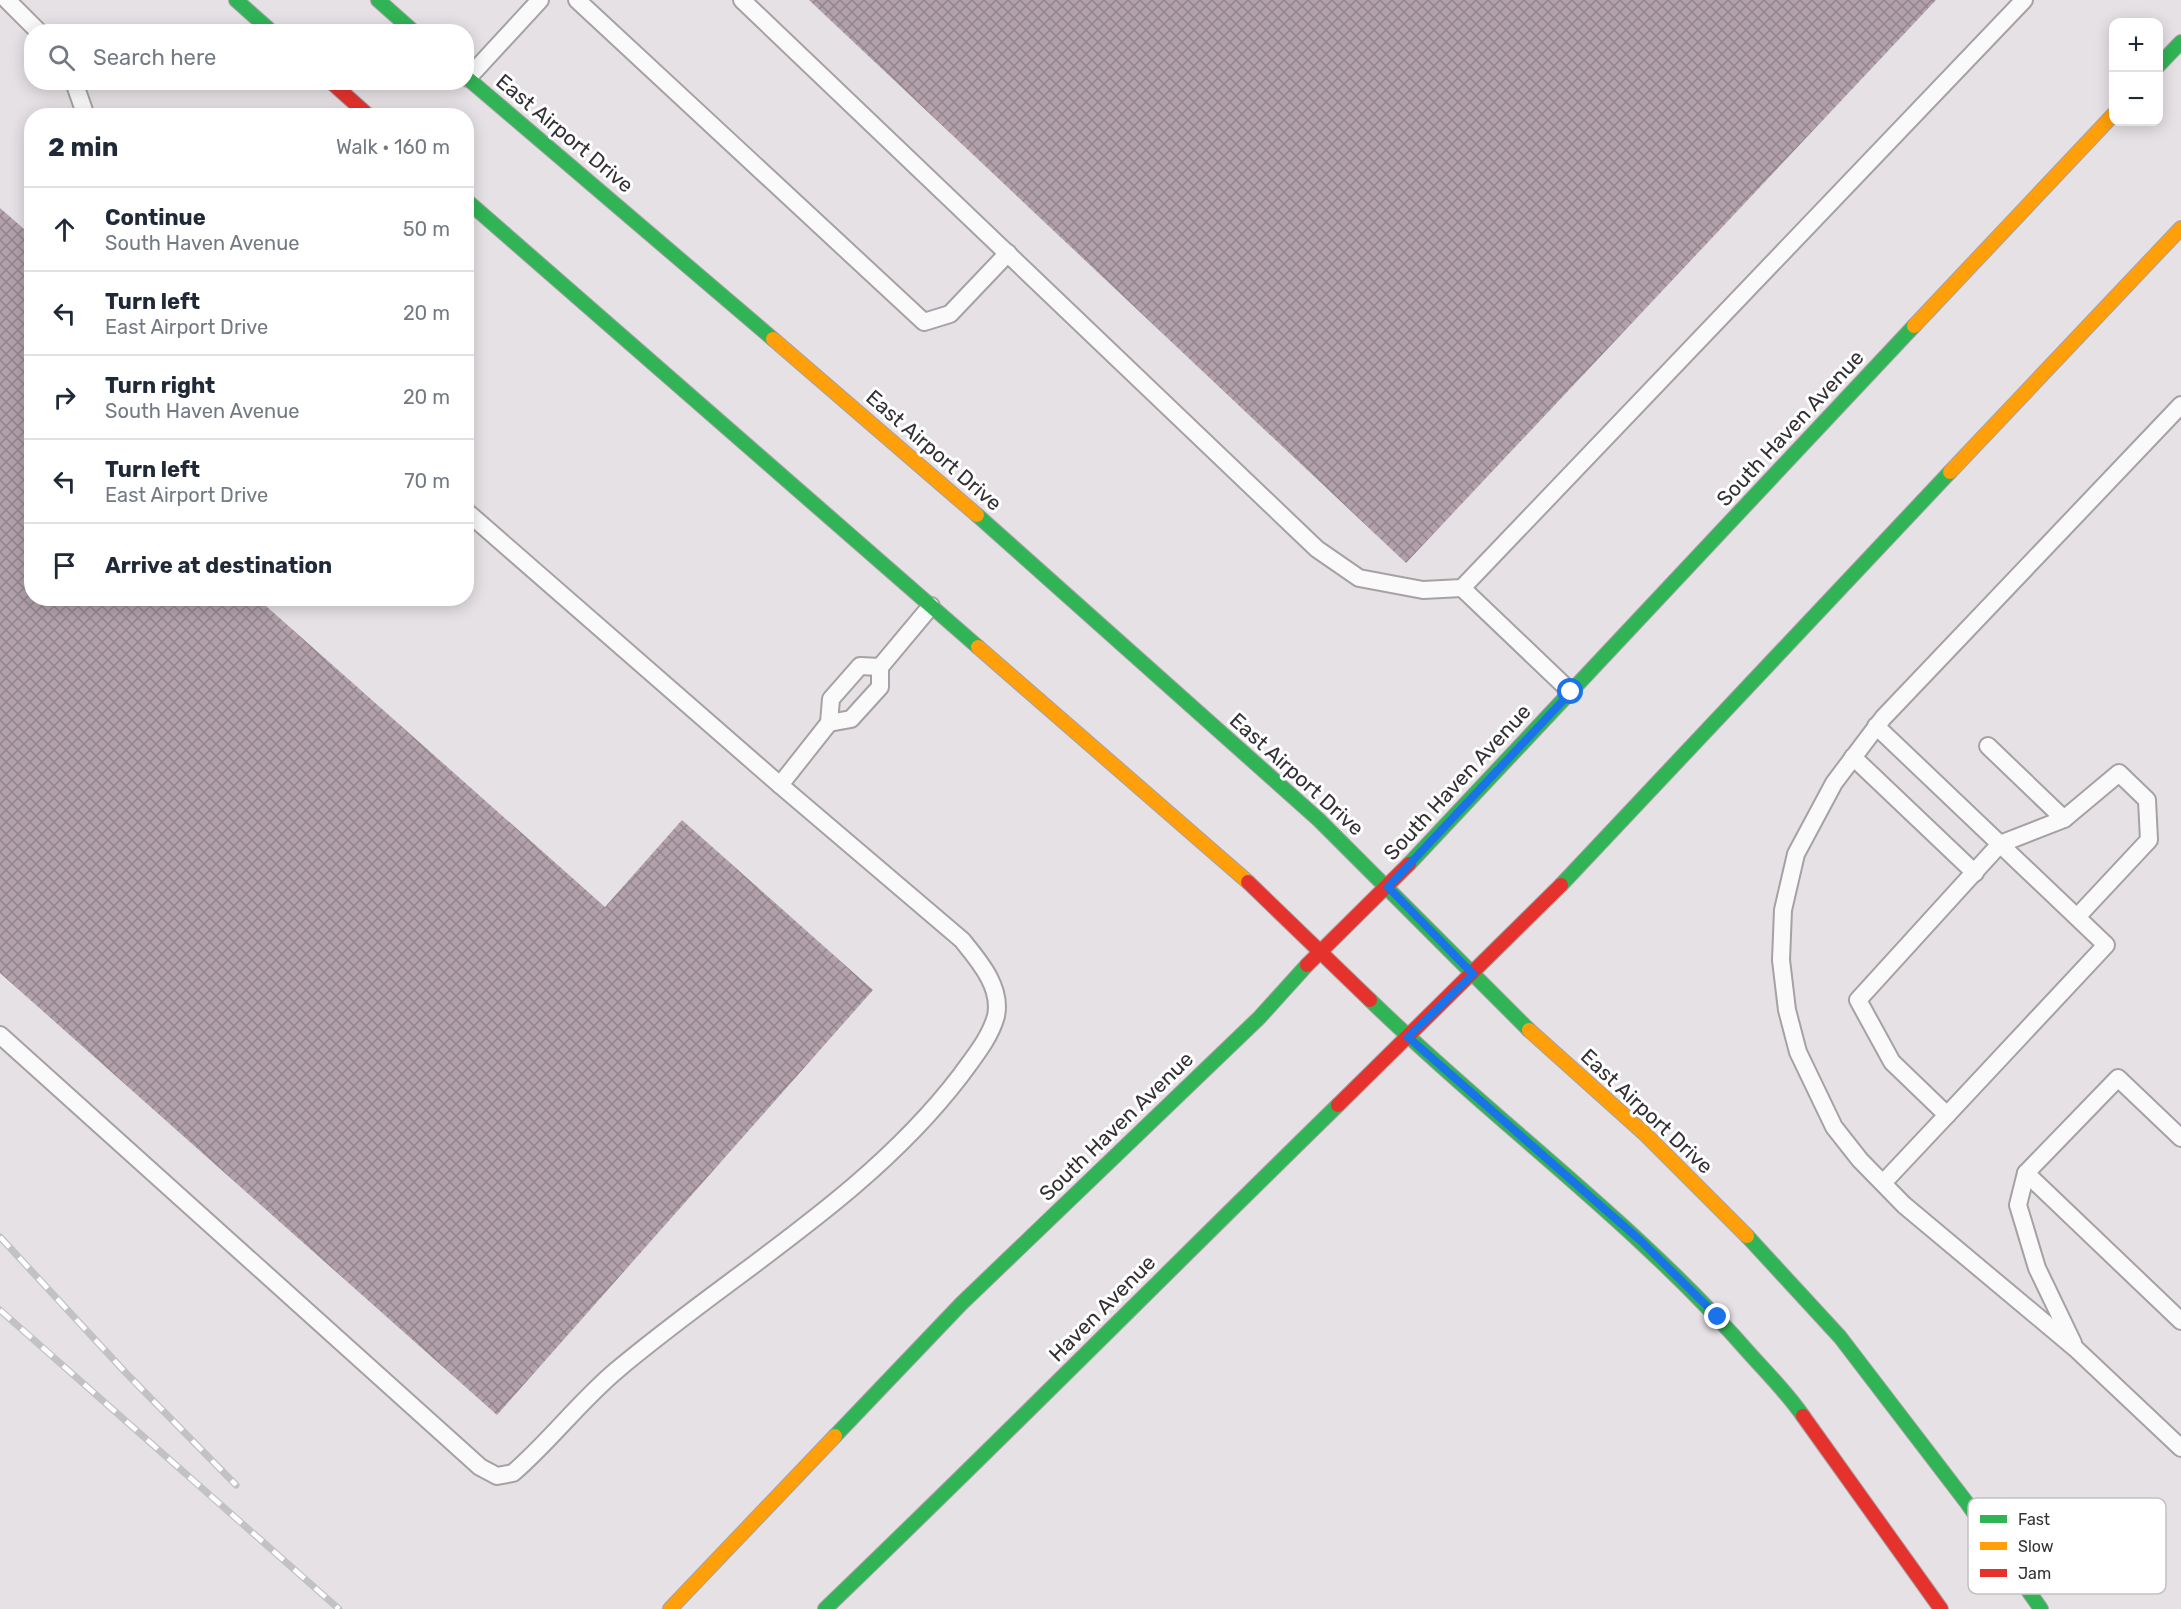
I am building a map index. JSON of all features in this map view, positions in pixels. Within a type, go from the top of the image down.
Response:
[{"type":"main road","points":[[236,0],[263,24]]},
{"type":"main road","points":[[378,0],[405,24]]},
{"type":"main road","points":[[2163,61],[2181,42]]},
{"type":"main road","name":"East Airport Drive","points":[[474,83],[922,466],[1319,820],[1545,1046],[1645,1134],[1749,1238],[1840,1337],[1968,1504]]},
{"type":"main road","points":[[340,90],[360,108]]},
{"type":"main road","name":"South Haven Avenue","points":[[670,1609],[961,1304],[1259,1018],[1321,951],[1388,887],[2109,119]]},
{"type":"main road","points":[[474,207],[1259,892],[1408,1037],[1641,1241],[1718,1317],[1800,1411],[1941,1609]]},
{"type":"main road","points":[[1408,1037],[1519,929],[2181,228]]},
{"type":"main road","name":"Haven Avenue","points":[[825,1609],[1001,1440],[1079,1358],[1408,1037]]},
{"type":"main road","name":"East Airport Drive","points":[[2031,1594],[2042,1609]]},
{"type":"lane","points":[[7,0],[31,24]]},
{"type":"lane","points":[[474,70],[540,0]]},
{"type":"lane","points":[[577,0],[924,322],[950,314],[1008,253]]},
{"type":"lane","points":[[742,0],[1317,549],[1359,578],[1423,590],[1462,588],[2024,0]]},
{"type":"lane","points":[[77,90],[83,108]]},
{"type":"lane","points":[[2181,405],[1876,726],[1834,783],[1796,854],[1783,910],[1781,960],[1787,1010],[1798,1052],[1817,1096],[1834,1126],[1860,1160],[1904,1205],[2075,1348],[2181,1448]]},
{"type":"lane","points":[[0,1035],[480,1467],[497,1476],[513,1473],[615,1372],[713,1294],[819,1217],[934,1110],[982,1048],[996,1015],[993,984],[983,965],[962,940],[780,785],[474,518]]},
{"type":"lane","points":[[1462,588],[1571,692]]},
{"type":"lane","points":[[830,723],[851,719],[880,687],[880,667],[931,606]]},
{"type":"lane","points":[[780,785],[830,723],[831,699],[860,666],[880,667]]},
{"type":"lane","points":[[1876,726],[2106,945],[1883,1184]]},
{"type":"lane","points":[[1988,746],[2064,819]]},
{"type":"lane","points":[[1853,757],[1975,873]]},
{"type":"lane","points":[[1947,1115],[1892,1062],[1858,1000],[2000,844],[2064,819],[2119,773],[2146,800],[2149,840],[2077,917]]},
{"type":"lane","points":[[2075,1348],[2037,1268],[2018,1205],[2026,1173],[2118,1078],[2181,1138]]},
{"type":"lane","points":[[2026,1173],[2181,1321]]},
{"type":"building","points":[[809,0],[1936,0],[1406,563]]},
{"type":"building","points":[[0,208],[24,229],[24,606],[266,606],[605,907],[682,820],[873,990],[497,1415],[0,973]]},
{"type":"railway","points":[[0,1237],[125,1372],[236,1485]]},
{"type":"railway","points":[[0,1310],[339,1609]]},
{"type":"traffic: fast","points":[[236,0],[263,24]]},
{"type":"traffic: fast","points":[[378,0],[405,24]]},
{"type":"traffic: fast","points":[[2163,61],[2181,42]]},
{"type":"traffic: fast","points":[[474,84],[773,339]]},
{"type":"traffic: fast","points":[[474,207],[978,647]]},
{"type":"traffic: fast","points":[[1409,864],[1914,326]]},
{"type":"traffic: fast","points":[[1561,885],[1950,472]]},
{"type":"traffic: fast","points":[[977,515],[1319,820],[1529,1030]]},
{"type":"traffic: fast","points":[[835,1436],[961,1304],[1259,1018],[1307,965]]},
{"type":"traffic: fast","points":[[1370,1000],[1417,1045],[1660,1260],[1778,1384],[1803,1416]]},
{"type":"traffic: fast","points":[[825,1609],[1338,1105]]},
{"type":"traffic: fast","points":[[1747,1236],[1840,1337],[1968,1504]]},
{"type":"traffic: fast","points":[[2031,1594],[2041,1609]]},
{"type":"traffic: slow","points":[[1914,326],[2109,119]]},
{"type":"traffic: slow","points":[[1950,472],[2181,228]]},
{"type":"traffic: slow","points":[[773,339],[977,515]]},
{"type":"traffic: slow","points":[[978,647],[1248,882]]},
{"type":"traffic: slow","points":[[1529,1030],[1645,1134],[1747,1236]]},
{"type":"traffic: slow","points":[[670,1609],[835,1436]]},
{"type":"traffic: jam","points":[[340,90],[360,108]]},
{"type":"traffic: jam","points":[[1307,965],[1409,864]]},
{"type":"traffic: jam","points":[[1248,882],[1370,1000]]},
{"type":"traffic: jam","points":[[1338,1105],[1561,885]]},
{"type":"traffic: jam","points":[[1803,1416],[1941,1609]]},
{"type":"route","points":[[1571,692],[1388,887],[1473,974],[1408,1037],[1641,1241],[1718,1317]]}]
